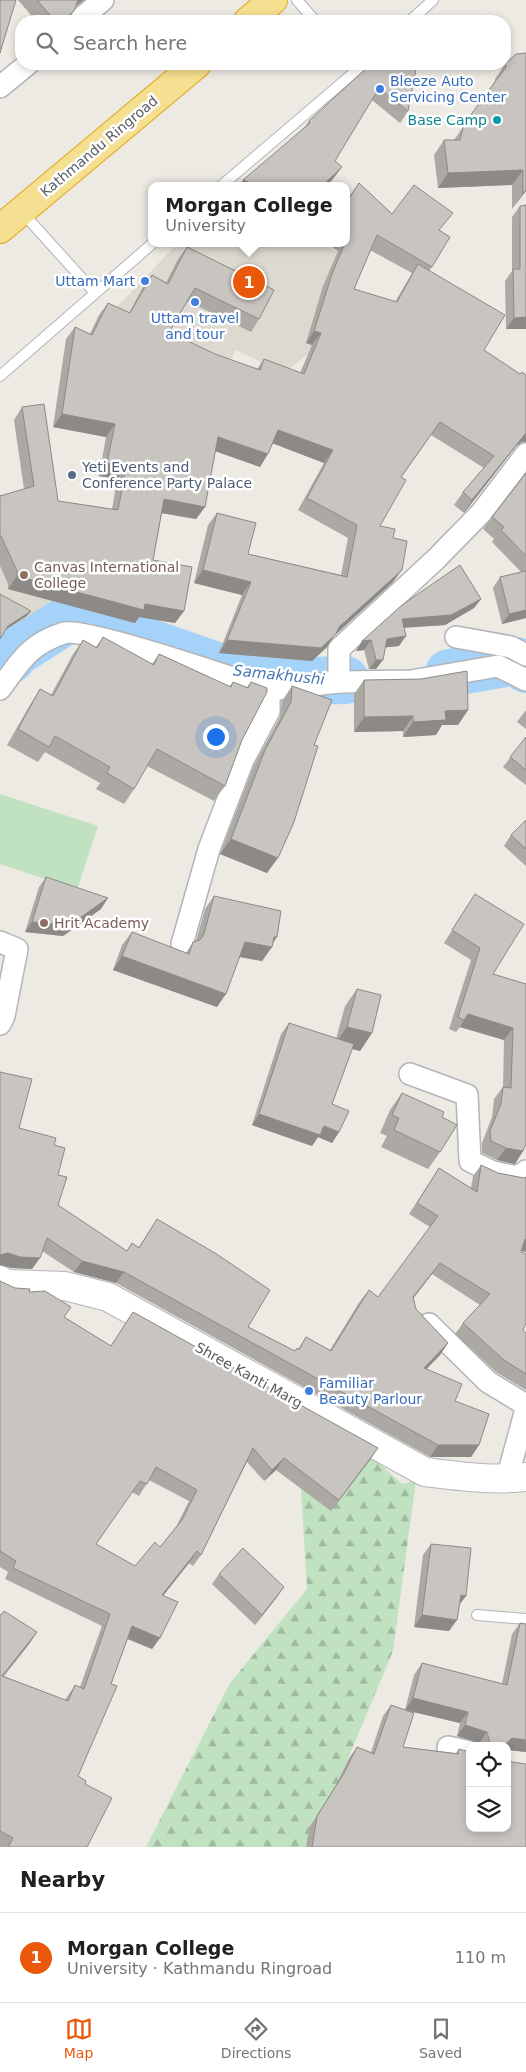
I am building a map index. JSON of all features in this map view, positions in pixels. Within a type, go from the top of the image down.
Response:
[{"type":"highway","points":[[255,15],[273,0]]},
{"type":"highway","name":"Kathmandu Ringroad","points":[[0,229],[190,70]]},
{"type":"street","points":[[85,15],[103,0]]},
{"type":"street","points":[[0,87],[21,70]]},
{"type":"street","points":[[338,682],[339,649],[436,559],[481,513],[526,454]]},
{"type":"street","points":[[0,689],[28,650],[66,632],[105,639],[269,690],[338,682],[411,681],[498,666],[526,680]]},
{"type":"street","points":[[456,636],[511,647],[526,655]]},
{"type":"street","points":[[182,944],[209,848],[243,760],[270,711],[269,690]]},
{"type":"street","points":[[0,942],[17,949],[4,1016],[0,1024]]},
{"type":"street","points":[[410,1074],[467,1095],[470,1161],[492,1172],[518,1177],[526,1172]]},
{"type":"street","name":"Shree Kanti Marg","points":[[3,1286],[64,1286],[108,1297],[425,1472],[516,1478]]},
{"type":"street","points":[[417,1312],[448,1346],[488,1382],[526,1405]]},
{"type":"street","points":[[516,1478],[526,1409]]},
{"type":"street","points":[[448,1746],[466,1751]]},
{"type":"lane","points":[[297,0],[310,15]]},
{"type":"lane","points":[[417,15],[433,0]]},
{"type":"lane","points":[[226,182],[352,70]]},
{"type":"lane","points":[[21,211],[95,293]]},
{"type":"lane","points":[[0,376],[148,247]]},
{"type":"lane","points":[[477,1615],[526,1619]]},
{"type":"shaded area","points":[[174,247],[328,247],[364,265],[351,299],[311,352],[284,373],[236,350],[229,364],[115,309]]},
{"type":"shaded area","name":"Canvas International College","points":[[0,549],[61,601],[13,632],[0,650]]},
{"type":"green space","points":[[0,794],[98,826],[77,890],[0,864]]},
{"type":"green space","points":[[346,1433],[402,1484],[416,1480],[393,1651],[311,1847],[146,1847],[230,1683],[307,1589],[301,1489]]},
{"type":"building","points":[[0,0],[16,0],[0,53]]},
{"type":"building","points":[[37,0],[78,0],[74,11],[69,15],[50,15]]},
{"type":"building","name":"Base Camp","points":[[526,53],[526,190],[523,194],[523,170],[448,173],[444,140],[460,140],[464,124],[504,70],[511,70],[511,59],[516,54]]},
{"type":"building","points":[[365,70],[416,70],[408,111],[379,88],[335,161],[342,167],[326,182],[248,182],[243,180],[310,123],[309,121]]},
{"type":"building","points":[[359,183],[392,214],[414,185],[453,213],[439,230],[450,237],[432,267],[377,235],[354,289],[397,302],[418,264],[505,315],[484,350],[520,374],[522,372],[526,375],[526,433],[472,500],[463,492],[494,456],[440,422],[401,477],[406,480],[380,526],[395,529],[393,538],[407,541],[402,570],[339,627],[336,634],[321,648],[227,640],[251,582],[203,570],[217,513],[256,523],[248,554],[347,577],[357,525],[307,498],[333,450],[278,430],[268,454],[218,437],[205,507],[164,499],[153,560],[192,567],[184,611],[145,604],[144,610],[17,576],[17,571],[0,536],[0,496],[34,486],[22,407],[44,404],[58,501],[118,510],[126,467],[107,463],[115,424],[62,414],[75,327],[92,335],[108,303],[130,313],[152,275],[168,284],[187,247],[274,290],[259,319],[195,288],[169,332],[215,354],[260,370],[264,359],[304,374],[321,333],[314,331],[332,274],[343,247],[350,247],[350,197]]},
{"type":"building","points":[[526,205],[526,317],[514,318],[513,269],[520,269],[520,206]]},
{"type":"building","points":[[526,473],[526,556],[501,530],[504,527],[492,517]]},
{"type":"building","points":[[460,565],[481,599],[451,615],[402,619],[406,636],[387,639],[383,660],[376,660],[371,640],[362,641],[402,605]]},
{"type":"building","points":[[526,571],[526,610],[509,614],[500,577]]},
{"type":"building","points":[[0,594],[31,611],[8,626],[0,639]]},
{"type":"building","points":[[103,637],[154,665],[159,654],[231,687],[233,682],[248,688],[251,682],[267,688],[267,692],[242,740],[225,786],[157,749],[134,789],[107,773],[110,767],[55,736],[49,747],[18,729],[40,689],[53,696],[83,640],[97,648]]},
{"type":"building","points":[[467,671],[468,710],[445,711],[446,720],[413,722],[413,716],[364,717],[364,680],[421,679]]},
{"type":"building","points":[[292,686],[332,700],[314,745],[318,746],[294,822],[278,858],[231,839],[265,750],[291,702]]},
{"type":"building","points":[[526,737],[526,770],[510,757]]},
{"type":"building","points":[[526,820],[526,849],[511,835]]},
{"type":"building","points":[[46,877],[108,898],[70,925],[32,922]]},
{"type":"building","points":[[475,894],[524,924],[493,974],[526,984],[526,1144],[523,1151],[506,1148],[491,1141],[490,1131],[501,1104],[503,1087],[511,1088],[513,1028],[468,1014],[464,1020],[458,1017],[480,948],[452,930]]},
{"type":"building","points":[[214,896],[281,911],[277,937],[274,937],[272,947],[245,942],[226,994],[122,956],[132,932],[189,954],[193,942],[200,940],[204,934]]},
{"type":"building","points":[[357,989],[381,995],[372,1033],[347,1027]]},
{"type":"building","points":[[289,1023],[354,1044],[332,1104],[349,1111],[339,1132],[324,1126],[320,1135],[259,1114]]},
{"type":"building","points":[[0,1072],[32,1079],[19,1128],[56,1138],[54,1145],[65,1148],[58,1175],[67,1177],[58,1205],[127,1251],[132,1243],[139,1248],[157,1219],[215,1253],[270,1290],[248,1327],[295,1351],[297,1348],[299,1350],[306,1337],[331,1351],[369,1290],[378,1297],[438,1216],[417,1203],[439,1168],[477,1192],[481,1165],[498,1173],[526,1177],[526,1239],[521,1252],[526,1254],[526,1323],[523,1330],[526,1333],[526,1374],[504,1360],[463,1323],[490,1294],[440,1263],[413,1297],[416,1309],[448,1343],[424,1368],[462,1384],[455,1401],[489,1414],[479,1445],[438,1445],[124,1272],[82,1261],[47,1238],[40,1258],[20,1257],[8,1253],[0,1255]]},
{"type":"building","points":[[402,1093],[444,1112],[442,1117],[457,1125],[440,1152],[394,1130],[399,1118],[392,1115]]},
{"type":"building","points":[[0,1281],[15,1288],[30,1289],[29,1292],[45,1291],[71,1307],[64,1317],[111,1346],[133,1312],[378,1448],[339,1500],[284,1458],[272,1470],[253,1448],[201,1555],[197,1551],[162,1595],[178,1602],[160,1638],[132,1626],[111,1684],[117,1686],[78,1776],[86,1781],[85,1784],[112,1798],[87,1847],[8,1847],[13,1838],[0,1831],[0,1615],[4,1611],[37,1632],[2,1676],[68,1701],[75,1685],[84,1689],[110,1614],[13,1568],[16,1561],[0,1551]],"holes":[[[156,1467],[197,1490],[182,1520],[160,1547],[155,1542],[135,1566],[96,1544],[140,1481],[147,1484]]]},
{"type":"building","points":[[431,1544],[471,1548],[466,1596],[461,1595],[457,1620],[422,1615]]},
{"type":"building","points":[[243,1548],[284,1587],[262,1615],[219,1574]]},
{"type":"building","points":[[520,1623],[526,1624],[526,1740],[512,1738],[508,1742],[490,1742],[487,1732],[465,1725],[468,1712],[413,1698],[422,1663],[507,1685]]},
{"type":"building","points":[[391,1705],[414,1713],[403,1747],[458,1754],[459,1749],[466,1751],[466,1832],[511,1832],[511,1761],[526,1764],[526,1847],[312,1847],[317,1816],[344,1773],[357,1747],[374,1754]]},
{"type":"waterway","name":"Samakhushi","points":[[11,659],[15,653],[73,616],[236,673],[311,681],[345,680]]},
{"type":"waterway","name":"Samakhushi","points":[[449,673],[516,661],[526,669]]},
{"type":"place","name":"Bleeze Auto Servicing Center","points":[[380,89]]},
{"type":"place","name":"Base Camp","points":[[497,120]]},
{"type":"place","name":"Uttam Mart","points":[[145,281]]},
{"type":"place","name":"Morgan College","points":[[249,282]]},
{"type":"place","name":"Uttam travel and tour","points":[[195,302]]},
{"type":"place","name":"Yeti Events and Conference Party Palace","points":[[72,475]]},
{"type":"place","name":"Canvas International College","points":[[24,575]]},
{"type":"place","name":"Hrit Academy","points":[[44,923]]},
{"type":"place","name":"Familiar Beauty Parlour","points":[[309,1391]]}]
